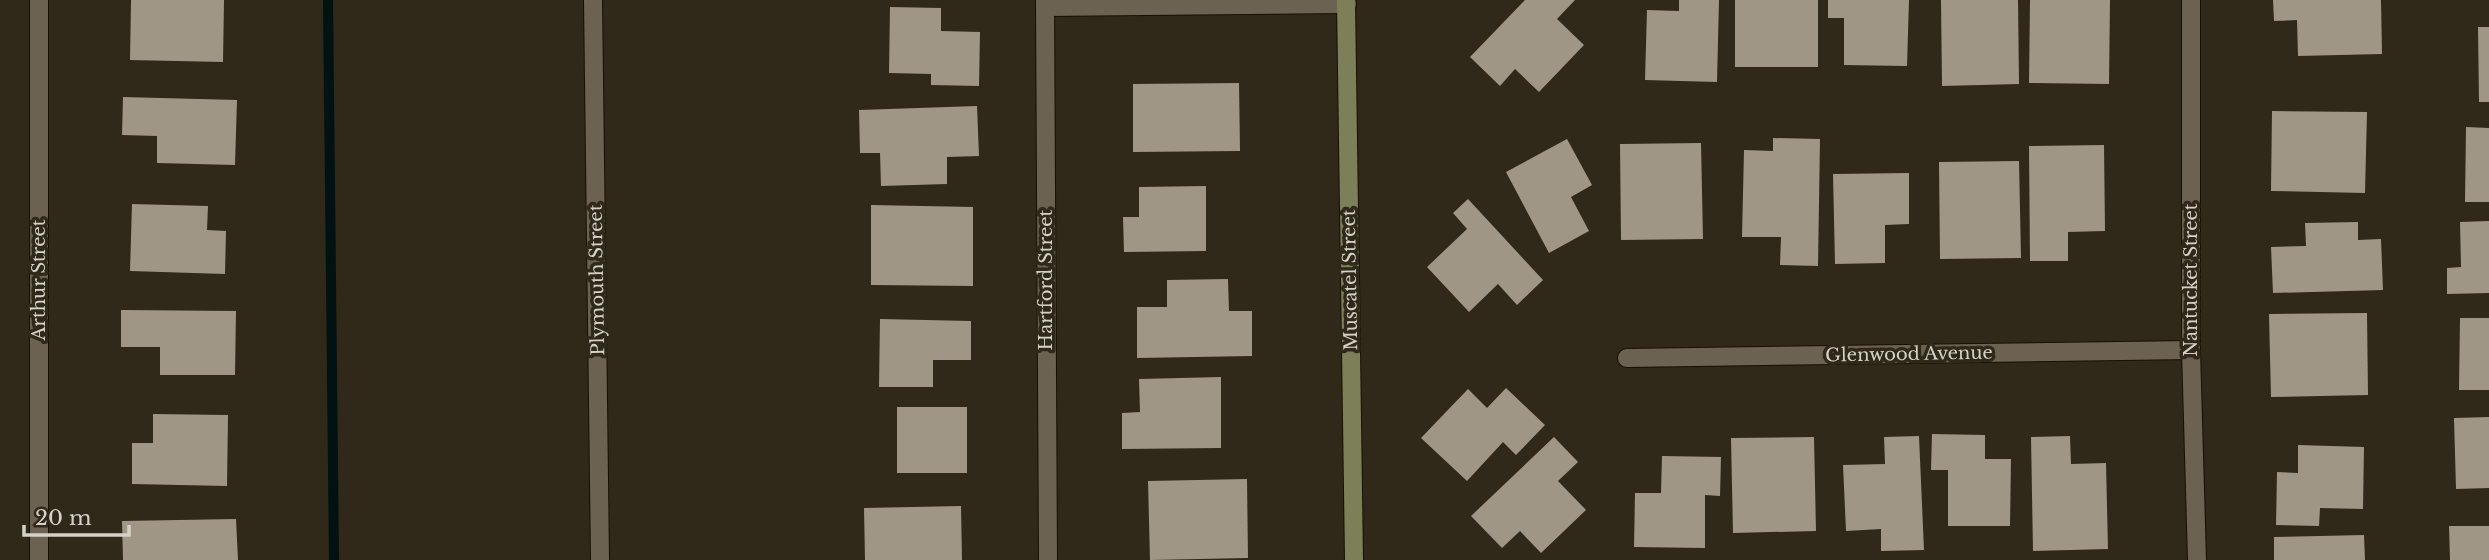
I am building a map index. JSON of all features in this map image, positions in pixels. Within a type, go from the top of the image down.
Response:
[{"type":"street","name":"Arthur Street","points":[[39,0],[39,560]]},
{"type":"street","name":"Plymouth Street","points":[[593,0],[600,560]]},
{"type":"street","name":"Nantucket Street","points":[[2191,0],[2191,350],[2197,560]]},
{"type":"street","points":[[1045,3],[1346,2]]},
{"type":"street","name":"Muscatel Street","points":[[1346,2],[1354,560]]},
{"type":"street","name":"Hartford Street","points":[[1045,3],[1048,560]]},
{"type":"street","name":"Glenwood Avenue","points":[[1627,358],[2191,350]]},
{"type":"building","points":[[131,0],[224,0],[223,62],[130,60]]},
{"type":"building","points":[[1525,0],[1575,0],[1557,19],[1584,45],[1539,92],[1515,69],[1500,86],[1470,57]]},
{"type":"building","points":[[1679,0],[1719,0],[1717,82],[1645,80],[1647,10],[1679,11]]},
{"type":"building","points":[[1735,0],[1818,0],[1818,67],[1735,67]]},
{"type":"building","points":[[1828,0],[1909,0],[1907,66],[1844,65],[1844,18],[1828,18]]},
{"type":"building","points":[[1941,0],[2018,0],[2019,84],[1942,86]]},
{"type":"building","points":[[2030,0],[2110,0],[2109,84],[2029,83]]},
{"type":"building","points":[[2273,0],[2381,0],[2382,54],[2298,56],[2297,20],[2274,21]]},
{"type":"building","points":[[890,7],[941,8],[941,31],[980,32],[979,86],[931,85],[931,74],[889,73]]},
{"type":"building","points":[[2478,27],[2489,27],[2489,102],[2479,102]]},
{"type":"building","points":[[1239,83],[1240,151],[1133,152],[1133,84]]},
{"type":"building","points":[[123,97],[237,100],[235,165],[157,163],[157,136],[122,135]]},
{"type":"building","points":[[977,106],[979,156],[947,157],[947,184],[881,186],[880,153],[860,153],[859,110]]},
{"type":"building","points":[[2272,111],[2367,112],[2365,193],[2271,191]]},
{"type":"building","points":[[2466,127],[2489,128],[2489,202],[2465,202]]},
{"type":"building","points":[[1773,138],[1820,139],[1818,266],[1780,265],[1781,237],[1742,237],[1744,150],[1773,151]]},
{"type":"building","points":[[1567,139],[1592,185],[1571,197],[1589,231],[1549,253],[1506,172]]},
{"type":"building","points":[[1701,143],[1703,239],[1621,240],[1620,144]]},
{"type":"building","points":[[2104,145],[2105,231],[2068,232],[2068,261],[2030,261],[2029,146]]},
{"type":"building","points":[[2019,161],[2021,258],[1940,259],[1939,162]]},
{"type":"building","points":[[1909,173],[1909,224],[1885,225],[1885,263],[1835,264],[1833,174]]},
{"type":"building","points":[[1206,186],[1206,251],[1124,252],[1123,217],[1139,217],[1139,187]]},
{"type":"building","points":[[1468,199],[1543,280],[1517,305],[1498,284],[1469,312],[1427,267],[1467,229],[1453,213]]},
{"type":"building","points":[[132,204],[208,206],[207,230],[226,231],[225,274],[130,271]]},
{"type":"building","points":[[871,205],[973,207],[973,286],[871,285]]},
{"type":"building","points":[[2489,221],[2489,293],[2447,294],[2447,268],[2461,267],[2460,222]]},
{"type":"building","points":[[2358,222],[2358,240],[2381,239],[2383,290],[2273,293],[2271,247],[2306,246],[2305,223]]},
{"type":"building","points":[[1228,279],[1229,311],[1252,311],[1252,356],[1137,358],[1137,307],[1167,307],[1167,280]]},
{"type":"building","points":[[121,310],[236,311],[235,375],[160,375],[160,347],[121,347]]},
{"type":"building","points":[[2367,313],[2368,395],[2271,397],[2269,314]]},
{"type":"building","points":[[2460,318],[2489,318],[2489,390],[2459,390]]},
{"type":"building","points":[[880,319],[971,321],[971,360],[933,360],[933,387],[879,387]]},
{"type":"building","points":[[1221,377],[1221,448],[1122,449],[1122,413],[1140,412],[1139,379]]},
{"type":"building","points":[[1506,388],[1545,425],[1516,455],[1503,442],[1467,481],[1421,438],[1468,389],[1487,408]]},
{"type":"building","points":[[897,407],[967,407],[967,473],[897,473]]},
{"type":"building","points":[[153,414],[228,415],[227,486],[132,484],[132,443],[153,443]]},
{"type":"building","points":[[2489,417],[2489,488],[2456,489],[2454,418]]},
{"type":"building","points":[[1932,434],[1985,435],[1985,459],[2011,459],[2010,526],[1948,526],[1948,470],[1931,470]]},
{"type":"building","points":[[1919,436],[1924,550],[1881,551],[1881,529],[1846,531],[1843,465],[1885,464],[1884,437]]},
{"type":"building","points":[[2070,436],[2071,464],[2106,463],[2108,549],[2033,551],[2031,437]]},
{"type":"building","points":[[1554,437],[1578,462],[1558,481],[1586,510],[1541,553],[1520,531],[1502,548],[1471,516]]},
{"type":"building","points":[[1814,437],[1816,531],[1733,533],[1731,438]]},
{"type":"building","points":[[2298,445],[2364,447],[2363,509],[2320,508],[2319,526],[2276,525],[2277,472],[2298,473]]},
{"type":"building","points":[[1662,456],[1721,457],[1720,496],[1705,495],[1705,548],[1634,547],[1635,493],[1661,493]]},
{"type":"building","points":[[1247,479],[1248,558],[1150,560],[1148,481]]},
{"type":"building","points":[[961,506],[962,560],[865,560],[864,508]]},
{"type":"building","points":[[236,519],[238,560],[123,560],[122,521]]},
{"type":"building","points":[[2449,526],[2489,526],[2489,560],[2450,560]]},
{"type":"building","points":[[2364,535],[2365,560],[2274,560],[2274,537]]},
{"type":"waterway","points":[[328,0],[334,560]]}]
